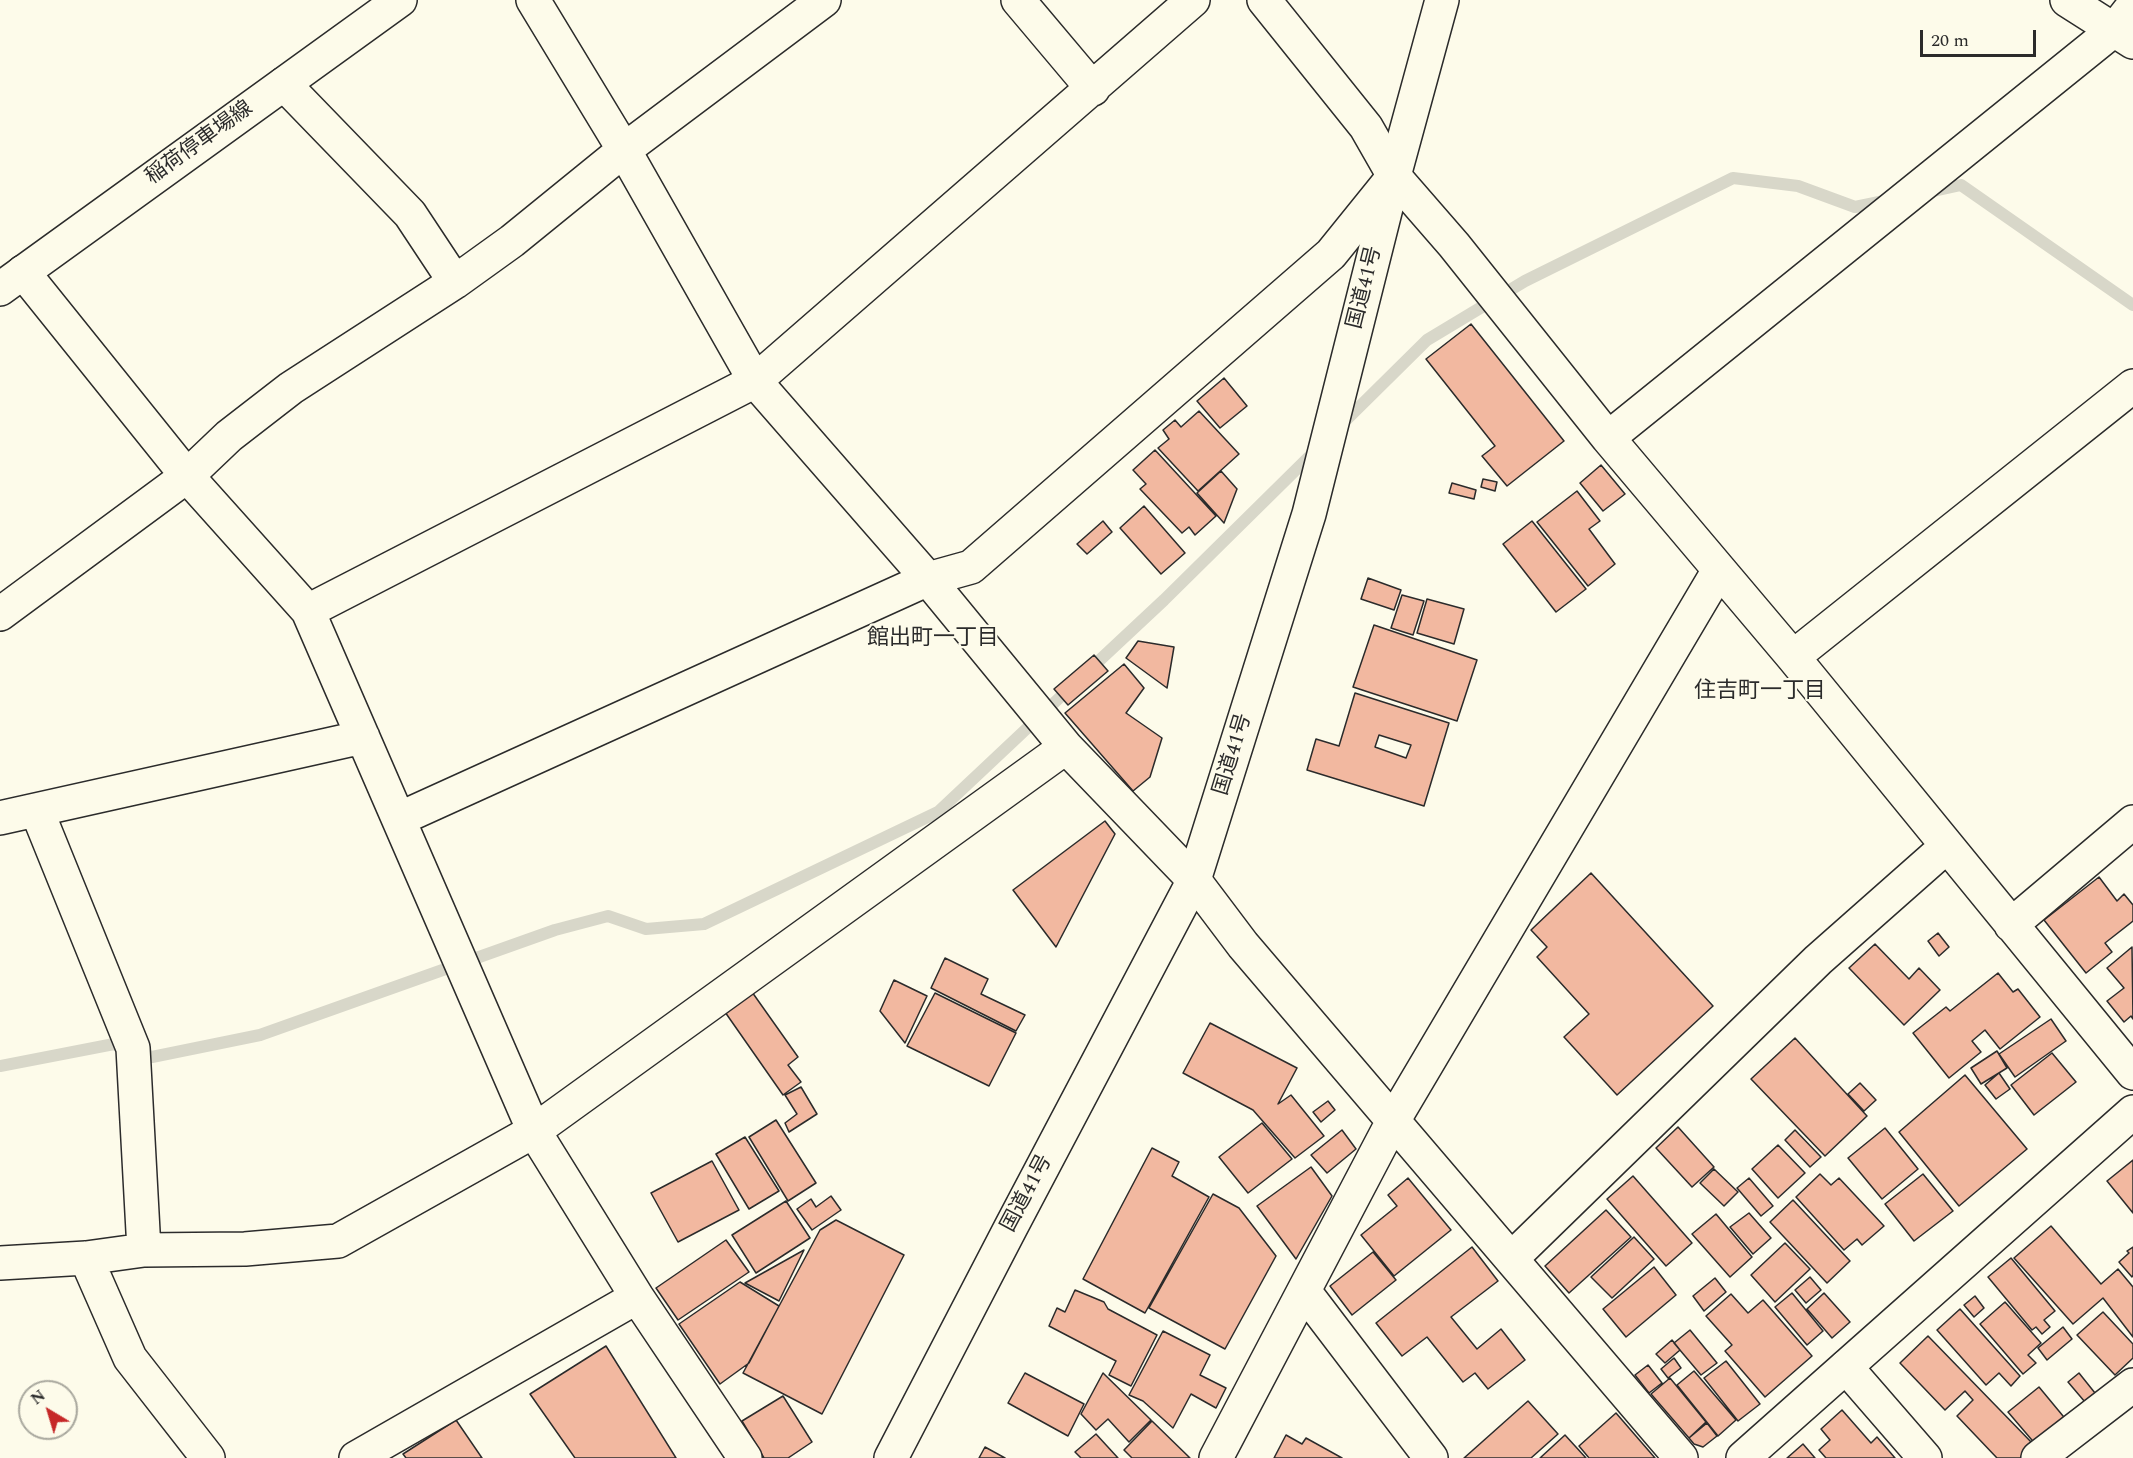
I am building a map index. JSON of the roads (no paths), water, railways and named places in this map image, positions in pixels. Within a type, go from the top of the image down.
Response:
[{"type":"main road","name":"稲荷停車場線","points":[[12,280],[400,0]]},
{"type":"main road","points":[[533,0],[624,150],[755,381],[928,579],[1066,747],[1194,880],[1243,945],[1681,1458]]},
{"type":"main road","points":[[0,614],[187,476],[229,436],[291,388],[456,282],[512,241],[624,150],[824,0]]},
{"type":"main road","points":[[1018,0],[1093,89]]},
{"type":"main road","points":[[308,611],[755,381],[1193,0]]},
{"type":"main road","points":[[1264,0],[1366,127],[1394,176],[1454,246],[1608,438],[1793,657],[2133,1073]]},
{"type":"main road","name":"国道41号","points":[[891,1458],[1194,880],[1309,514],[1394,176],[1442,0]]},
{"type":"main road","points":[[1608,438],[2127,26],[2067,0]]},
{"type":"main road","points":[[284,84],[410,214],[456,282]]},
{"type":"main road","points":[[399,819],[928,579],[971,567],[1331,254],[1394,176]]},
{"type":"main road","points":[[12,280],[308,611],[534,1131],[637,1297],[745,1458]]},
{"type":"main road","points":[[1793,657],[2133,386]]},
{"type":"main road","points":[[1216,1458],[1393,1121],[1719,570]]},
{"type":"main road","points":[[0,818],[363,737]]},
{"type":"main road","points":[[0,1263],[86,1258],[144,1250],[245,1250],[338,1241],[534,1131],[1066,747]]},
{"type":"main road","points":[[37,811],[133,1048],[144,1250]]},
{"type":"main road","points":[[2011,925],[2133,822]]},
{"type":"main road","points":[[1511,1259],[1818,960],[1947,846]]},
{"type":"main road","points":[[1743,1458],[2133,1112]]},
{"type":"main road","points":[[86,1258],[130,1358],[208,1458]]},
{"type":"main road","points":[[1304,1291],[1431,1458]]},
{"type":"main road","points":[[356,1458],[637,1297]]},
{"type":"main road","points":[[1846,1367],[1926,1458]]},
{"type":"main road","points":[[2038,1458],[2133,1385]]},
{"type":"waterway","points":[[1341,425],[1427,340],[1525,281],[1733,178],[1798,186],[1855,207],[1889,200]]},
{"type":"waterway","points":[[1929,192],[1961,185],[2133,305]]},
{"type":"waterway","points":[[1087,672],[1164,600],[1316,450]]},
{"type":"waterway","points":[[0,1066],[114,1044],[152,1057],[260,1035],[555,930],[608,916],[646,929],[704,924],[938,812],[1072,686]]},
{"type":"district","name":"館出町一丁目","points":[[933,640]]},
{"type":"district","name":"住吉町一丁目","points":[[1760,693]]}]
